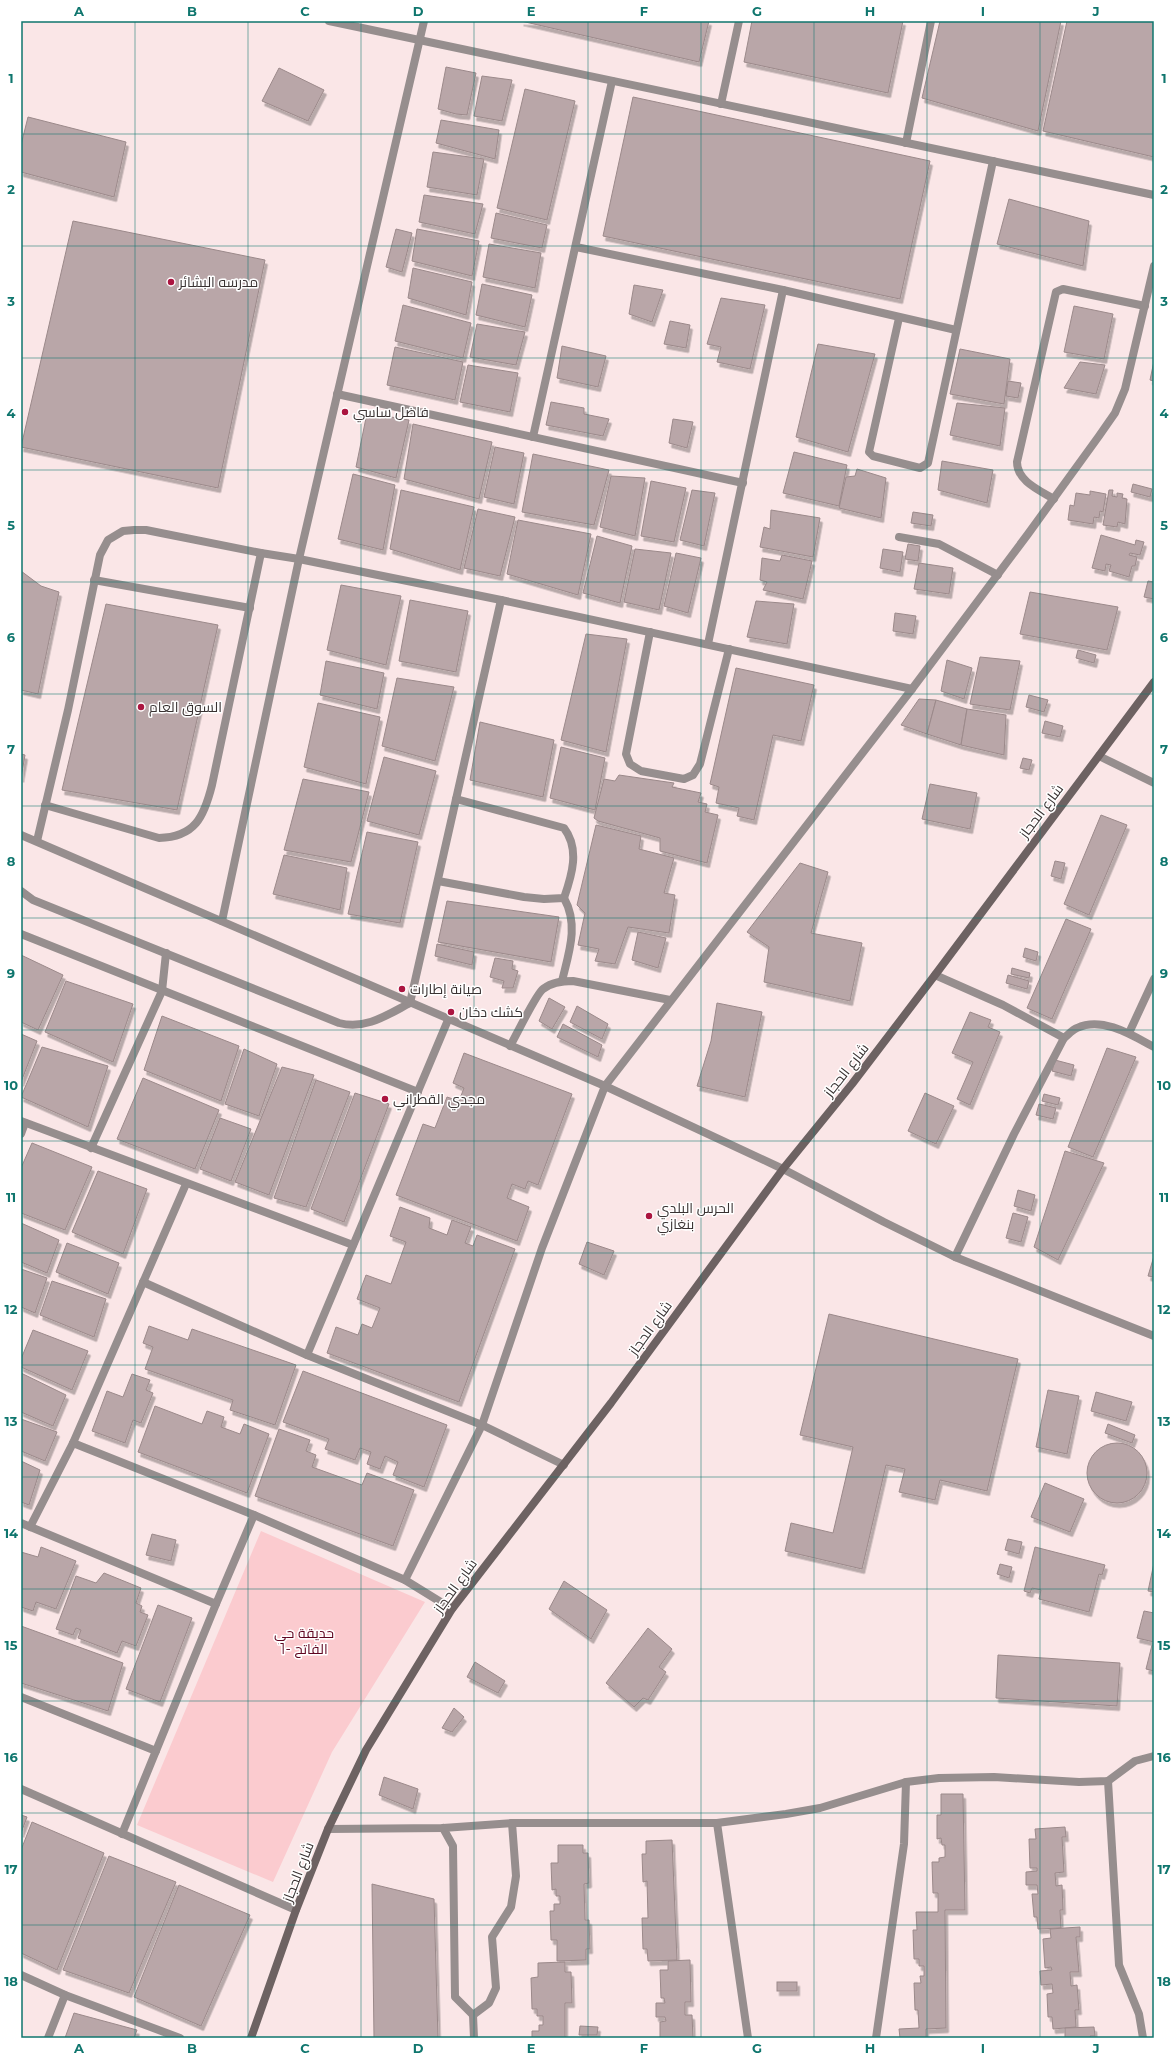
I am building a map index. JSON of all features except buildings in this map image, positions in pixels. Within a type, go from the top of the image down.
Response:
[{"type":"main road","name":"شارع الحجاز","points":[[251,2038],[296,1910],[328,1829],[366,1750],[452,1609],[564,1465],[783,1169],[852,1084],[1100,756],[1154,682]]},
{"type":"street","points":[[329,21],[1154,195]]},
{"type":"street","points":[[222,921],[299,559],[424,21]]},
{"type":"street","points":[[721,104],[739,21]]},
{"type":"street","points":[[906,142],[931,21]]},
{"type":"street","points":[[532,437],[576,247],[612,80]]},
{"type":"street","points":[[899,318],[869,452],[873,456],[920,468],[928,463],[993,161]]},
{"type":"street","points":[[576,247],[783,290],[956,330]]},
{"type":"street","points":[[405,1580],[482,1424],[542,1248],[605,1086],[912,688],[1054,499],[1115,413],[1125,389],[1154,266]]},
{"type":"street","points":[[1054,499],[1025,480],[1017,470],[1017,462],[1056,292],[1063,289],[1145,306]]},
{"type":"street","points":[[708,644],[783,290]]},
{"type":"street","points":[[337,394],[743,484]]},
{"type":"street","points":[[37,842],[68,710],[94,580],[103,547],[115,534],[128,531],[146,530],[262,554],[299,559],[501,600],[912,688]]},
{"type":"street","points":[[899,537],[939,544],[998,574]]},
{"type":"street","points":[[45,805],[159,838],[172,838],[194,827],[208,801],[212,785],[262,554]]},
{"type":"street","points":[[94,580],[250,608]]},
{"type":"street","points":[[21,891],[33,900],[346,1025],[366,1024],[410,1003],[501,600]]},
{"type":"street","points":[[650,632],[626,754],[630,764],[641,771],[684,779],[693,774],[700,764],[729,649]]},
{"type":"street","points":[[1100,756],[1154,783]]},
{"type":"street","points":[[456,799],[564,828],[571,837],[574,849],[571,878],[564,898],[571,911],[573,929],[562,981]]},
{"type":"street","points":[[21,835],[448,1020],[605,1086],[783,1169],[955,1257],[1154,1336]]},
{"type":"street","points":[[438,881],[524,897],[544,899],[564,898]]},
{"type":"street","points":[[21,934],[418,1092]]},
{"type":"street","points":[[91,1148],[162,991],[166,954]]},
{"type":"street","points":[[935,975],[1003,1005],[1064,1038]]},
{"type":"street","points":[[1129,1033],[1154,979]]},
{"type":"street","points":[[510,1046],[542,989],[552,983],[562,981],[670,1000]]},
{"type":"street","points":[[307,1354],[448,1020]]},
{"type":"street","points":[[955,1257],[1014,1134],[1064,1038],[1077,1028],[1094,1024],[1129,1033],[1154,1046]]},
{"type":"street","points":[[21,1134],[23,1122],[353,1245]]},
{"type":"street","points":[[30,1527],[73,1443],[186,1184]]},
{"type":"street","points":[[143,1282],[307,1354],[482,1424],[564,1465]]},
{"type":"street","points":[[73,1443],[254,1515],[405,1580],[452,1609]]},
{"type":"street","points":[[122,1834],[254,1515]]},
{"type":"street","points":[[21,1523],[216,1604]]},
{"type":"street","points":[[21,1697],[156,1751]]},
{"type":"street","points":[[328,1829],[442,1828],[512,1823],[717,1823],[820,1808],[906,1782],[939,1778],[994,1777],[1079,1782],[1108,1781],[1135,1761],[1154,1756]]},
{"type":"street","points":[[1108,1781],[1119,1965],[1138,2014],[1143,2038]]},
{"type":"street","points":[[876,2038],[904,1844],[906,1782]]},
{"type":"street","points":[[21,1789],[296,1910]]},
{"type":"street","points":[[473,2015],[489,2003],[496,1988],[492,1937],[511,1908],[516,1876],[512,1823]]},
{"type":"street","points":[[717,1823],[748,2038]]},
{"type":"street","points":[[442,1828],[453,1846],[455,1997],[473,2015],[474,2038]]},
{"type":"street","points":[[21,1975],[64,1994],[180,2038]]},
{"type":"street","points":[[48,2038],[64,1994]]},
{"type":"green space","name":"حديقة حي الفاتح -1","points":[[261,1531],[425,1602],[332,1752],[273,1882],[137,1825]]},
{"type":"place","name":"مدرسه البشائر","points":[[171,282]]},
{"type":"place","name":"فاضل ساسي","points":[[345,412]]},
{"type":"place","name":"السوق العام","points":[[141,707]]},
{"type":"place","name":"صيانة إطارات","points":[[402,989]]},
{"type":"place","name":"كشك دخان","points":[[451,1012]]},
{"type":"place","name":"مجدي القطراني","points":[[385,1099]]},
{"type":"place","name":"الحرس البلدي بنغازي","points":[[649,1216]]}]
